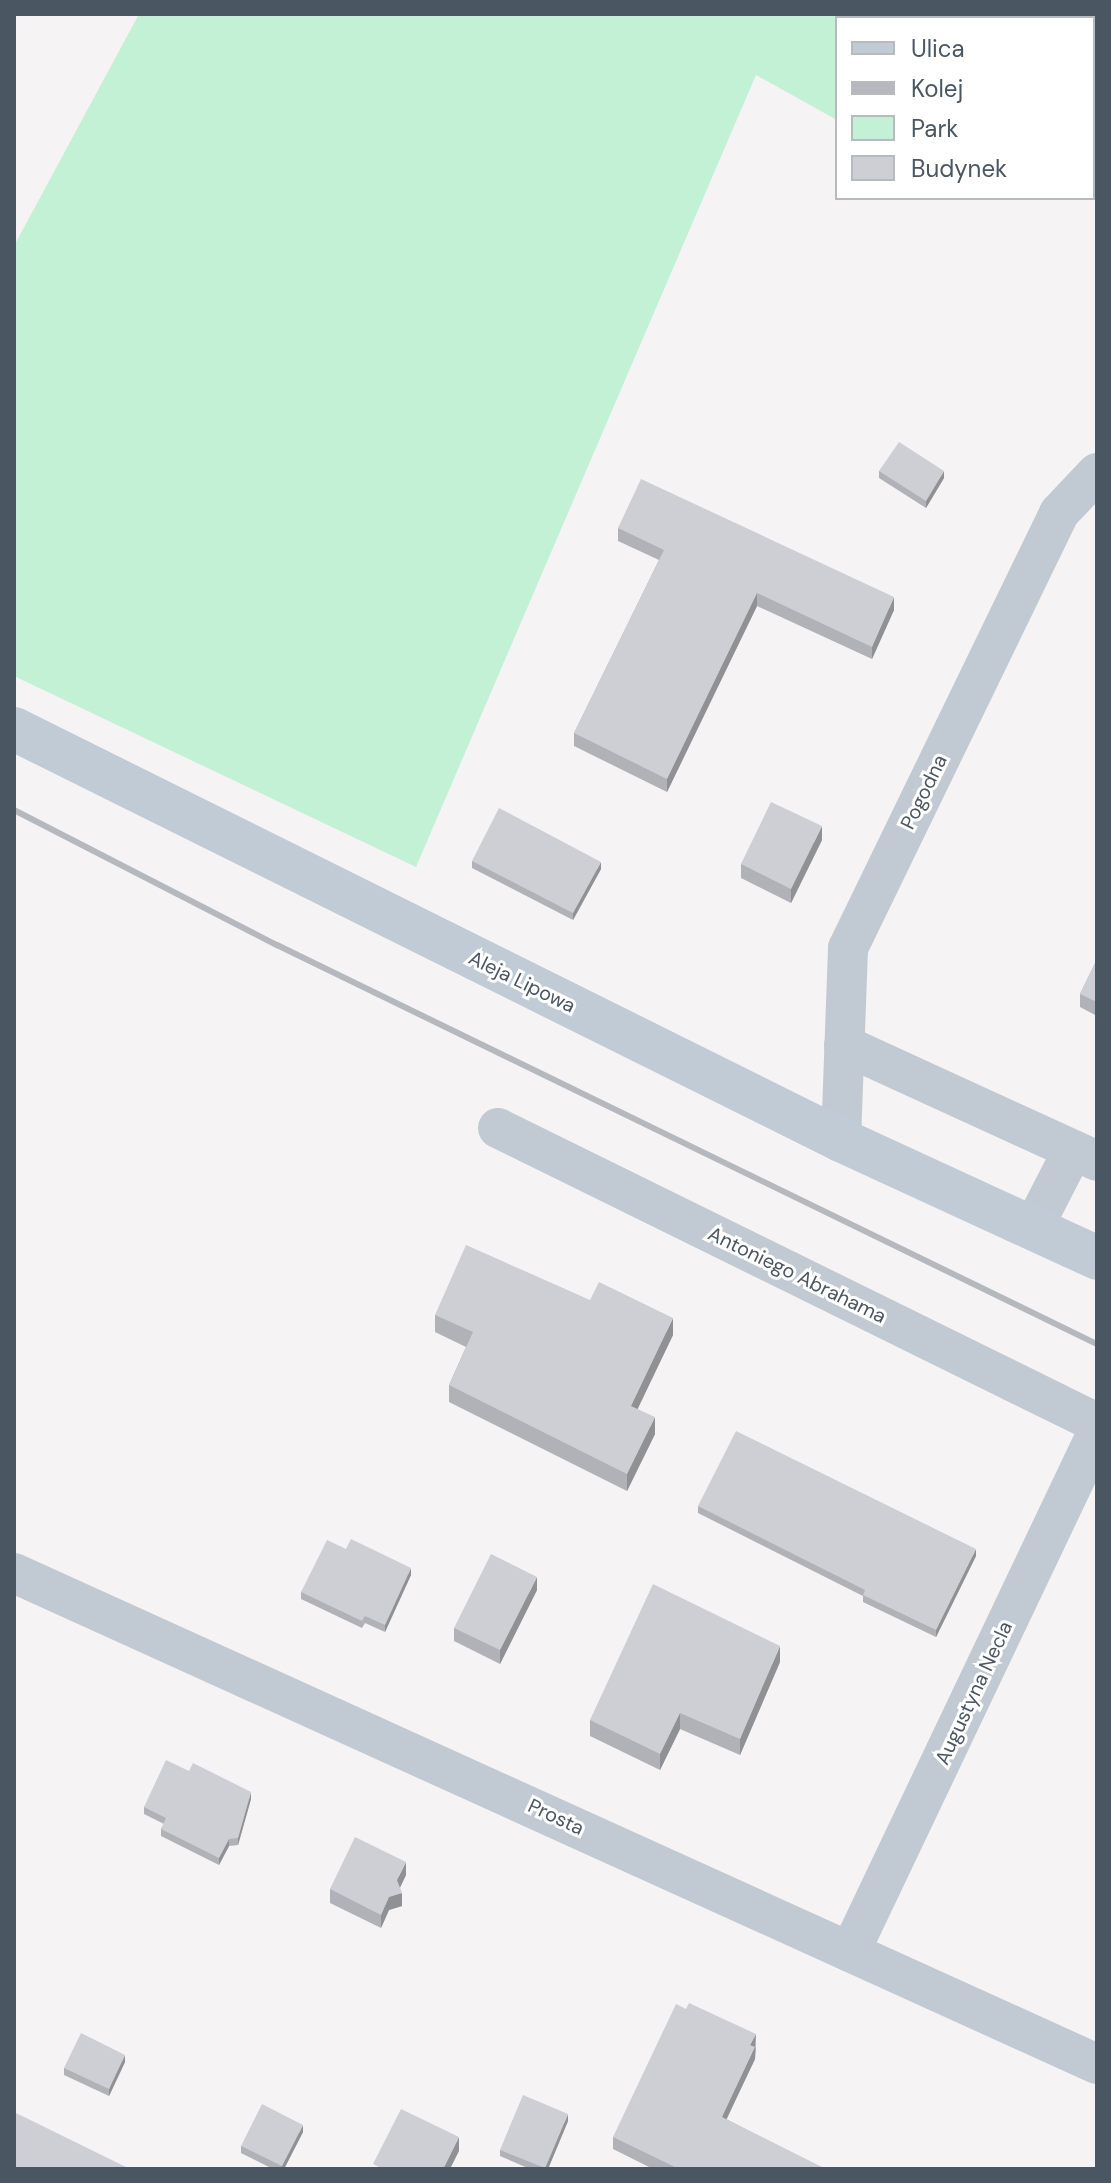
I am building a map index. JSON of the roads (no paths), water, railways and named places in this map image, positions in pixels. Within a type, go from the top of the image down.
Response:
[{"type":"street","name":"Pogodna","points":[[841,1140],[848,948],[1059,513],[1097,473]]},
{"type":"street","name":"Aleja Lipowa","points":[[14,729],[841,1140],[1034,1226],[1097,1258]]},
{"type":"street","points":[[844,1045],[1085,1156],[1034,1226]]},
{"type":"street","name":"Antoniego Abrahama","points":[[498,1128],[1097,1423]]},
{"type":"street","name":"Augustyna Necla","points":[[850,1952],[1097,1433]]},
{"type":"street","name":"Prosta","points":[[14,1573],[1097,2064]]},
{"type":"railway","points":[[14,810],[277,945],[1097,1344]]}]
